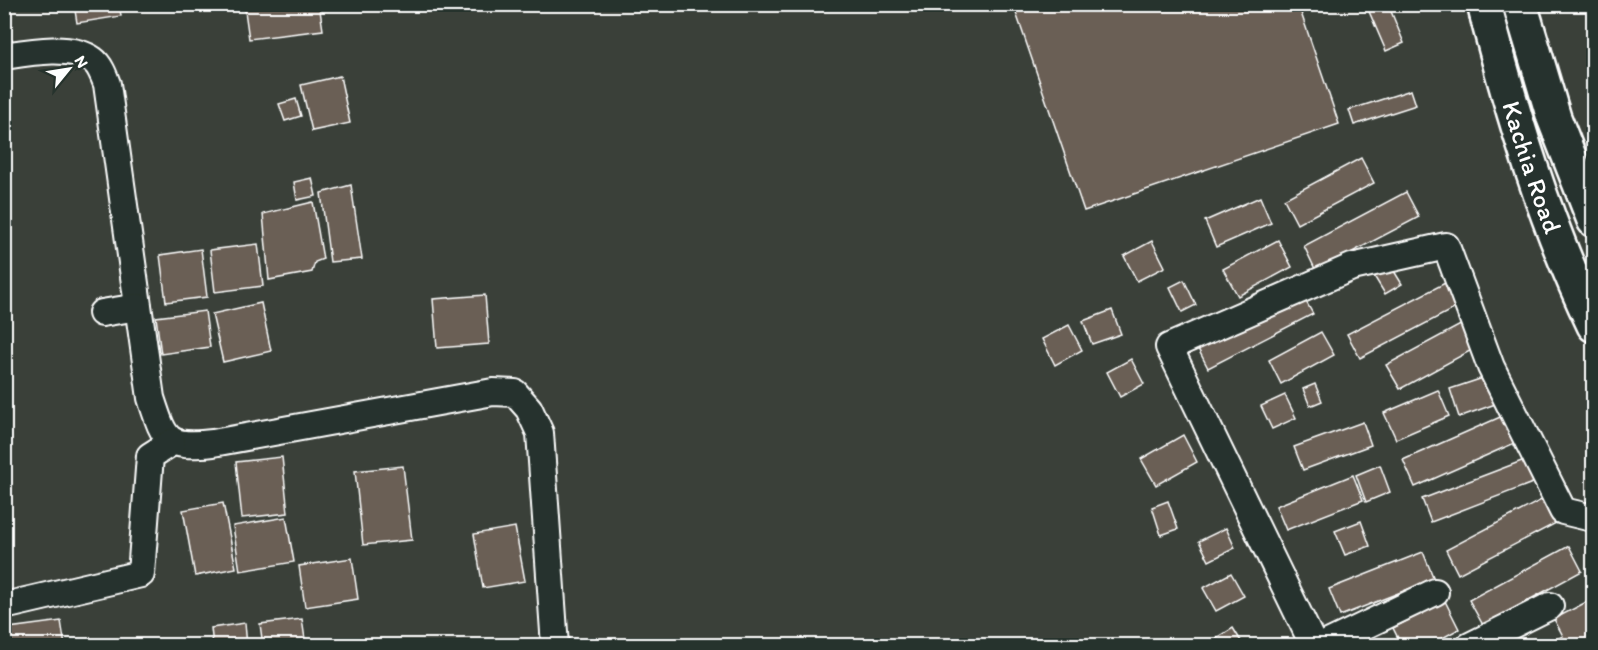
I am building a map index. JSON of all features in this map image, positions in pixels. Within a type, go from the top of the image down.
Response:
[{"type":"highway","name":"Kachia Road","points":[[1484,4],[1509,102],[1538,189],[1576,288],[1593,325]]},
{"type":"highway","name":"Kachia Road","points":[[1520,4],[1554,118],[1593,220]]},
{"type":"street","points":[[4,56],[36,50],[79,53],[94,60],[101,70],[107,84],[152,398],[160,427],[172,442],[185,446],[213,443],[493,392],[515,393],[529,409],[540,433],[555,645]]},
{"type":"street","points":[[1314,645],[1169,347],[1352,267],[1446,246],[1491,367],[1563,511],[1588,517],[1593,514]]},
{"type":"street","points":[[102,313],[138,307]]},
{"type":"street","points":[[4,606],[141,574],[150,456],[172,442]]},
{"type":"street","points":[[1322,645],[1435,592]]},
{"type":"street","points":[[1470,645],[1550,606]]},
{"type":"building","points":[[74,4],[119,4],[121,16],[77,23]]},
{"type":"building","points":[[244,4],[319,4],[323,30],[249,39]]},
{"type":"building","points":[[1013,4],[1298,4],[1339,124],[1084,211]]},
{"type":"building","points":[[1378,4],[1388,4],[1404,43],[1386,51],[1368,9]]},
{"type":"building","points":[[340,76],[350,123],[312,131],[301,85]]},
{"type":"building","points":[[1411,90],[1416,105],[1354,125],[1349,110]]},
{"type":"building","points":[[296,99],[301,116],[285,121],[279,104]]},
{"type":"building","points":[[1361,158],[1374,183],[1297,224],[1284,199]]},
{"type":"building","points":[[312,178],[316,196],[297,200],[294,182]]},
{"type":"building","points":[[351,185],[362,259],[330,262],[321,193]]},
{"type":"building","points":[[1406,192],[1419,217],[1316,271],[1304,246]]},
{"type":"building","points":[[1260,197],[1271,223],[1216,247],[1205,221]]},
{"type":"building","points":[[313,202],[323,259],[315,262],[312,272],[269,280],[263,214]]},
{"type":"building","points":[[1278,240],[1292,267],[1238,296],[1223,269]]},
{"type":"building","points":[[1152,241],[1165,267],[1137,281],[1124,256]]},
{"type":"building","points":[[258,244],[263,286],[215,292],[210,250]]},
{"type":"building","points":[[201,249],[207,297],[166,302],[160,255]]},
{"type":"building","points":[[1386,258],[1402,284],[1385,294],[1369,268]]},
{"type":"building","points":[[1184,280],[1196,305],[1182,312],[1170,287]]},
{"type":"building","points":[[1447,282],[1459,306],[1360,358],[1347,334]]},
{"type":"building","points":[[1300,291],[1313,314],[1208,368],[1193,339]]},
{"type":"building","points":[[485,295],[489,344],[437,348],[433,299]]},
{"type":"building","points":[[261,303],[271,351],[223,362],[212,314]]},
{"type":"building","points":[[1112,310],[1121,334],[1092,344],[1083,321]]},
{"type":"building","points":[[205,311],[210,347],[161,354],[156,317]]},
{"type":"building","points":[[1466,322],[1479,346],[1400,389],[1386,365]]},
{"type":"building","points":[[1069,325],[1082,350],[1055,365],[1042,339]]},
{"type":"building","points":[[1321,332],[1334,355],[1281,384],[1269,360]]},
{"type":"building","points":[[1131,359],[1144,384],[1120,397],[1107,372]]},
{"type":"building","points":[[1492,375],[1501,402],[1459,417],[1450,389]]},
{"type":"building","points":[[1315,384],[1322,401],[1310,406],[1303,389]]},
{"type":"building","points":[[1438,390],[1449,416],[1396,439],[1384,413]]},
{"type":"building","points":[[1285,395],[1296,418],[1272,429],[1261,406]]},
{"type":"building","points":[[1507,414],[1519,441],[1415,487],[1403,460]]},
{"type":"building","points":[[1363,422],[1371,445],[1303,470],[1294,447]]},
{"type":"building","points":[[1183,435],[1197,462],[1156,485],[1141,459]]},
{"type":"building","points":[[282,457],[288,513],[242,518],[236,462]]},
{"type":"building","points":[[1527,459],[1535,482],[1431,522],[1422,499]]},
{"type":"building","points":[[1380,465],[1390,492],[1366,502],[1356,475]]},
{"type":"building","points":[[403,466],[412,540],[363,545],[355,471]]},
{"type":"building","points":[[1353,475],[1363,500],[1286,530],[1276,506]]},
{"type":"building","points":[[1547,497],[1560,521],[1458,574],[1446,550]]},
{"type":"building","points":[[1168,501],[1178,529],[1161,535],[1152,507]]},
{"type":"building","points":[[223,503],[236,568],[195,576],[183,510]]},
{"type":"building","points":[[286,517],[294,562],[240,571],[233,526]]},
{"type":"building","points":[[1361,521],[1370,546],[1345,555],[1335,531]]},
{"type":"building","points":[[515,527],[525,581],[483,588],[474,534]]},
{"type":"building","points":[[1226,528],[1235,548],[1209,561],[1199,541]]},
{"type":"building","points":[[1569,546],[1582,571],[1483,625],[1469,600]]},
{"type":"building","points":[[1423,552],[1434,579],[1340,616],[1329,589]]},
{"type":"building","points":[[352,558],[358,599],[305,607],[299,566]]},
{"type":"building","points":[[1231,573],[1244,596],[1216,611],[1203,588]]},
{"type":"building","points":[[1594,598],[1594,646],[1544,646],[1563,636],[1554,619]]},
{"type":"building","points":[[1445,601],[1459,629],[1428,646],[1402,646],[1393,628]]},
{"type":"building","points":[[302,619],[306,646],[263,646],[260,624]]},
{"type":"building","points":[[61,621],[65,646],[4,646],[4,643],[11,642],[9,628]]},
{"type":"building","points":[[245,623],[247,646],[213,646],[211,628]]},
{"type":"building","points":[[1233,628],[1244,646],[1206,646],[1206,645]]},
{"type":"building","points":[[1512,629],[1521,646],[1480,646]]}]
